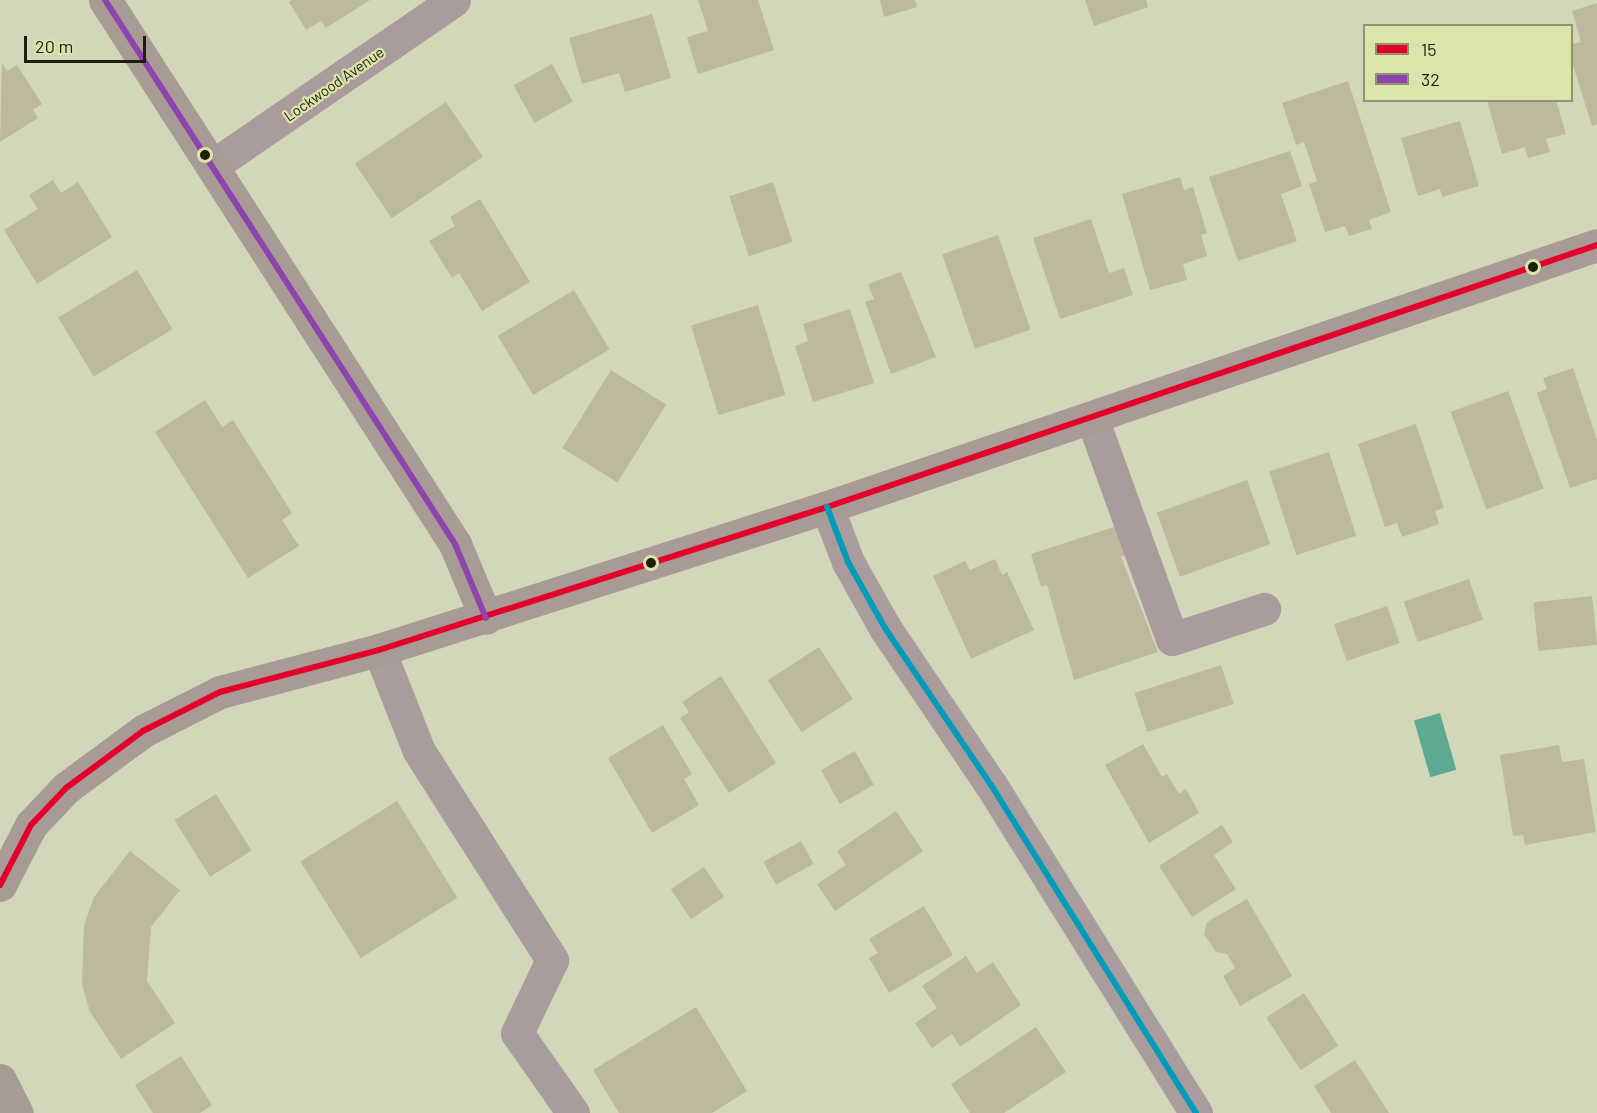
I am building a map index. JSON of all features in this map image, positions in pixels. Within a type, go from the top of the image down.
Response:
[{"type":"main road","points":[[105,0],[455,544],[486,618]]},
{"type":"main road","points":[[0,885],[31,825],[66,788],[143,731],[220,692],[380,650],[486,618],[827,507],[1597,245]]},
{"type":"main road","points":[[0,1080],[17,1113]]},
{"type":"street","name":"Lockwood Avenue","points":[[212,166],[454,0]]},
{"type":"street","points":[[1092,418],[1172,639],[1264,609]]},
{"type":"street","points":[[827,507],[848,562],[885,628],[991,785],[1196,1113]]},
{"type":"street","points":[[380,650],[419,751],[552,960],[517,1033],[573,1113]]},
{"type":"shaded area","points":[[1440,713],[1456,770],[1430,777],[1414,720]]},
{"type":"building","points":[[292,0],[370,0],[326,28],[321,21],[306,30],[289,2]]},
{"type":"building","points":[[698,0],[758,0],[774,50],[698,74],[687,37],[708,31]]},
{"type":"building","points":[[880,0],[915,0],[917,7],[884,17]]},
{"type":"building","points":[[1085,0],[1146,0],[1148,7],[1094,26]]},
{"type":"building","points":[[1597,3],[1597,124],[1592,126],[1573,65],[1573,44],[1581,42],[1572,11]]},
{"type":"building","points":[[652,14],[671,78],[625,92],[619,73],[582,84],[569,38]]},
{"type":"building","points":[[2,63],[7,71],[17,65],[42,104],[33,110],[38,118],[0,142]]},
{"type":"building","points":[[552,64],[573,102],[534,123],[514,85]]},
{"type":"building","points":[[1348,81],[1391,212],[1369,220],[1372,229],[1349,236],[1345,226],[1325,232],[1309,184],[1317,181],[1304,142],[1296,145],[1282,103]]},
{"type":"building","points":[[446,102],[483,157],[392,218],[355,164]]},
{"type":"building","points":[[1488,102],[1557,102],[1566,134],[1546,139],[1550,152],[1528,158],[1525,147],[1502,154]]},
{"type":"building","points":[[1460,121],[1479,186],[1442,197],[1440,189],[1418,196],[1401,138]]},
{"type":"building","points":[[1290,151],[1302,186],[1281,194],[1297,241],[1238,261],[1209,177]]},
{"type":"building","points":[[1180,177],[1184,190],[1193,187],[1207,233],[1201,235],[1207,256],[1183,264],[1187,280],[1150,290],[1122,194]]},
{"type":"building","points":[[53,180],[61,193],[78,182],[112,237],[37,284],[4,230],[38,209],[29,195]]},
{"type":"building","points":[[773,182],[792,242],[749,256],[729,196]]},
{"type":"building","points":[[480,199],[530,282],[482,311],[459,273],[452,278],[429,241],[455,226],[450,217]]},
{"type":"building","points":[[1091,219],[1109,273],[1124,268],[1133,295],[1060,319],[1033,238]]},
{"type":"building","points":[[998,235],[1031,330],[975,349],[942,254]]},
{"type":"building","points":[[137,270],[173,329],[94,377],[58,317]]},
{"type":"building","points":[[901,272],[936,357],[891,374],[865,302],[874,299],[868,284]]},
{"type":"building","points":[[574,290],[610,349],[533,395],[498,336]]},
{"type":"building","points":[[758,305],[785,395],[719,415],[691,325]]},
{"type":"building","points":[[850,309],[874,383],[813,402],[795,346],[808,341],[803,324]]},
{"type":"building","points":[[1573,368],[1597,440],[1597,479],[1570,488],[1537,393],[1547,389],[1543,378]]},
{"type":"building","points":[[611,370],[666,404],[617,482],[562,448]]},
{"type":"building","points":[[1508,391],[1544,489],[1486,510],[1451,412]]},
{"type":"building","points":[[205,400],[222,427],[233,420],[292,513],[282,520],[299,546],[248,578],[155,432]]},
{"type":"building","points":[[1416,424],[1444,508],[1435,511],[1439,524],[1402,537],[1397,523],[1385,527],[1358,444]]},
{"type":"building","points":[[1329,452],[1356,536],[1296,555],[1269,471]]},
{"type":"building","points":[[1247,480],[1270,544],[1180,577],[1157,513]]},
{"type":"building","points":[[1117,526],[1126,555],[1121,557],[1158,652],[1074,680],[1047,585],[1041,587],[1031,554]]},
{"type":"building","points":[[995,559],[1002,575],[1007,572],[1034,630],[971,659],[933,576],[965,561],[970,570]]},
{"type":"building","points":[[1469,579],[1483,620],[1418,642],[1404,601]]},
{"type":"building","points":[[1592,596],[1597,645],[1538,651],[1533,602]]},
{"type":"building","points":[[1387,606],[1400,643],[1347,661],[1334,624]]},
{"type":"building","points":[[819,647],[853,699],[802,732],[768,680]]},
{"type":"building","points":[[1221,665],[1234,704],[1147,732],[1134,693]]},
{"type":"building","points":[[721,676],[776,763],[729,793],[680,718],[689,712],[682,702]]},
{"type":"building","points":[[663,725],[692,774],[684,779],[699,805],[652,833],[608,758]]},
{"type":"building","points":[[1143,744],[1162,777],[1167,774],[1179,794],[1186,789],[1199,813],[1149,843],[1105,765]]},
{"type":"building","points":[[1559,745],[1562,762],[1584,759],[1596,832],[1525,845],[1523,835],[1513,836],[1500,755]]},
{"type":"building","points":[[855,751],[874,785],[840,804],[821,770]]},
{"type":"building","points":[[216,794],[252,851],[210,877],[174,820]]},
{"type":"building","points":[[397,801],[457,898],[361,958],[300,861]]},
{"type":"building","points":[[896,811],[923,851],[835,911],[817,884],[846,865],[837,851]]},
{"type":"building","points":[[1222,825],[1233,842],[1214,855],[1236,889],[1192,917],[1159,866]]},
{"type":"building","points":[[801,841],[814,864],[776,885],[763,862]]},
{"type":"building","points":[[130,851],[180,890],[151,927],[147,981],[175,1023],[121,1059],[90,1012],[82,984],[84,925],[94,897]]},
{"type":"building","points":[[704,867],[724,897],[691,919],[671,889]]},
{"type":"building","points":[[1247,899],[1292,976],[1240,1006],[1223,976],[1235,968],[1227,954],[1216,952],[1204,934],[1207,922]]},
{"type":"building","points":[[924,906],[953,955],[889,993],[869,958],[878,953],[869,939]]},
{"type":"building","points":[[966,956],[977,973],[993,962],[1021,1005],[960,1047],[952,1034],[932,1048],[915,1023],[937,1008],[922,986]]},
{"type":"building","points":[[1304,993],[1338,1046],[1301,1070],[1266,1018]]},
{"type":"building","points":[[696,1007],[747,1091],[712,1113],[619,1113],[593,1070]]},
{"type":"building","points":[[1036,1027],[1066,1072],[1004,1113],[970,1113],[951,1084]]},
{"type":"building","points":[[181,1056],[212,1105],[200,1113],[153,1113],[135,1085]]},
{"type":"building","points":[[1355,1060],[1389,1113],[1331,1113],[1314,1086]]},
{"type":"transit line","name":"32","points":[[105,0],[455,544],[486,618]]},
{"type":"transit line","name":"15","points":[[0,885],[31,825],[66,788],[143,731],[220,692],[379,650],[827,507],[1597,245]]},
{"type":"transit line","points":[[827,507],[848,562],[885,628],[991,785],[1196,1113]]}]
